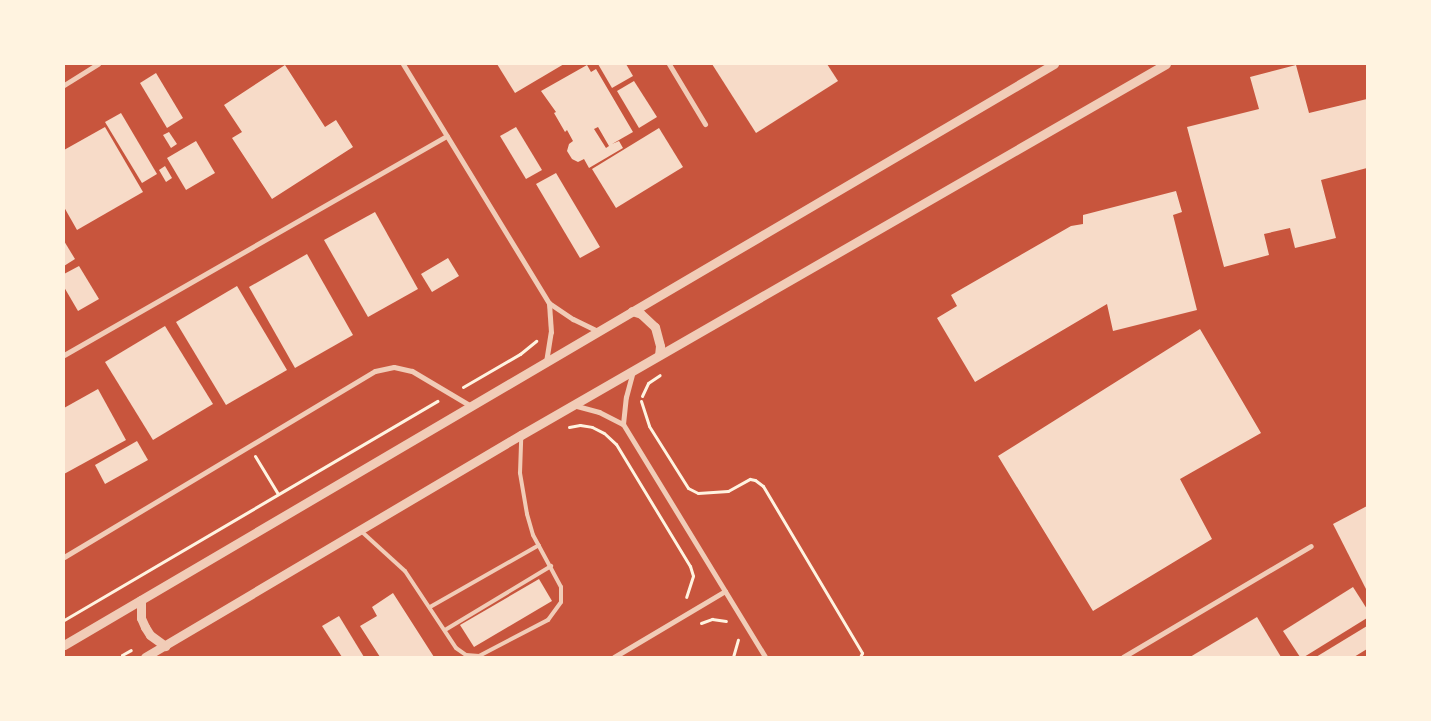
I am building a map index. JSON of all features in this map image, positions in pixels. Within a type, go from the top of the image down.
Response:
[{"type":"street","points":[[64,84],[98,64]]},
{"type":"street","points":[[403,64],[549,303],[551,318],[546,362]]},
{"type":"street","points":[[669,64],[705,124]]},
{"type":"street","points":[[64,645],[1054,64]]},
{"type":"street","points":[[145,657],[361,531],[521,434],[1166,64]]},
{"type":"street","points":[[64,355],[447,136]]},
{"type":"street","points":[[549,303],[573,319],[598,331]]},
{"type":"street","points":[[632,311],[641,314],[655,327],[660,346],[659,355]]},
{"type":"street","points":[[64,557],[367,376],[384,368],[394,367],[412,371],[471,406]]},
{"type":"street","points":[[624,424],[626,397],[634,370]]},
{"type":"street","points":[[572,405],[599,412],[624,424],[763,656]]},
{"type":"street","points":[[1123,657],[1311,546]]},
{"type":"street","points":[[614,657],[725,591]]},
{"type":"street","points":[[141,600],[142,618],[145,627],[150,635],[165,646]]},
{"type":"lane","points":[[361,531],[405,571],[461,652],[479,657],[554,614],[561,602],[561,587],[533,534],[523,494],[521,434]]},
{"type":"lane","points":[[430,607],[539,545]]},
{"type":"lane","points":[[445,630],[551,566]]},
{"type":"path","points":[[64,620],[520,354],[537,341],[551,318]]},
{"type":"path","points":[[664,372],[648,383],[640,400],[649,426],[682,480],[688,488],[698,493],[728,491],[750,479],[763,486],[862,653],[860,657]]},
{"type":"path","points":[[564,429],[580,425],[592,427],[604,433],[616,444],[690,566],[693,576],[691,586],[680,605],[693,626],[712,619],[722,619],[730,623]]},
{"type":"path","points":[[249,447],[278,494]]},
{"type":"path","points":[[734,657],[739,639]]},
{"type":"building","points":[[497,64],[564,64],[515,93]]},
{"type":"building","points":[[598,64],[626,64],[633,76],[612,88]]},
{"type":"building","points":[[712,64],[827,64],[838,81],[756,133]]},
{"type":"building","points":[[285,65],[325,127],[336,120],[353,147],[272,199],[232,138],[242,132],[224,105]]},
{"type":"building","points":[[587,65],[591,72],[596,69],[633,132],[612,144],[619,141],[623,148],[589,168],[584,159],[578,162],[572,159],[567,151],[569,144],[573,141],[567,130],[565,132],[554,113],[556,112],[541,91]],"holes":[[[598,127],[609,146],[606,148],[594,129]]]},
{"type":"building","points":[[1296,65],[1309,113],[1367,99],[1367,168],[1321,180],[1336,238],[1295,248],[1290,228],[1264,234],[1269,255],[1224,267],[1187,127],[1259,109],[1250,77]]},
{"type":"building","points":[[156,73],[183,118],[167,128],[140,83]]},
{"type":"building","points":[[634,81],[657,117],[639,128],[617,91]]},
{"type":"building","points":[[121,113],[157,174],[142,183],[105,122]]},
{"type":"building","points":[[105,127],[143,192],[77,230],[64,207],[64,150]]},
{"type":"building","points":[[516,127],[542,170],[526,179],[500,136]]},
{"type":"building","points":[[659,128],[683,167],[616,208],[592,169]]},
{"type":"building","points":[[169,132],[177,144],[171,148],[163,135]]},
{"type":"building","points":[[196,141],[215,173],[186,190],[167,158]]},
{"type":"building","points":[[165,166],[172,178],[166,182],[159,170]]},
{"type":"building","points":[[556,173],[600,247],[580,258],[536,184]]},
{"type":"building","points":[[1176,191],[1182,212],[1173,215],[1197,310],[1113,331],[1107,304],[975,382],[937,318],[957,306],[951,295],[1071,226],[1083,224],[1083,215]]},
{"type":"building","points":[[375,212],[418,289],[368,317],[324,240]]},
{"type":"building","points":[[64,241],[75,259],[64,266]]},
{"type":"building","points":[[307,254],[353,335],[295,368],[249,287]]},
{"type":"building","points":[[448,258],[459,276],[432,292],[421,274]]},
{"type":"building","points":[[79,266],[99,299],[78,311],[64,287],[64,274]]},
{"type":"building","points":[[237,286],[287,370],[226,405],[176,322]]},
{"type":"building","points":[[165,326],[213,404],[153,440],[105,362]]},
{"type":"building","points":[[1200,329],[1261,433],[1180,479],[1212,539],[1093,611],[998,456]]},
{"type":"building","points":[[98,389],[126,440],[64,474],[64,408]]},
{"type":"building","points":[[137,441],[148,460],[105,484],[95,465]]},
{"type":"building","points":[[1367,506],[1367,591],[1333,524]]},
{"type":"building","points":[[539,579],[552,601],[474,647],[460,625]]},
{"type":"building","points":[[1353,587],[1367,609],[1367,618],[1304,657],[1300,657],[1283,631]]},
{"type":"building","points":[[393,593],[434,657],[380,657],[360,626],[377,616],[372,607]]},
{"type":"building","points":[[339,616],[364,657],[342,657],[322,626]]},
{"type":"building","points":[[1257,617],[1281,657],[1190,657]]},
{"type":"building","points":[[1367,626],[1367,649],[1354,657],[1316,657]]}]
